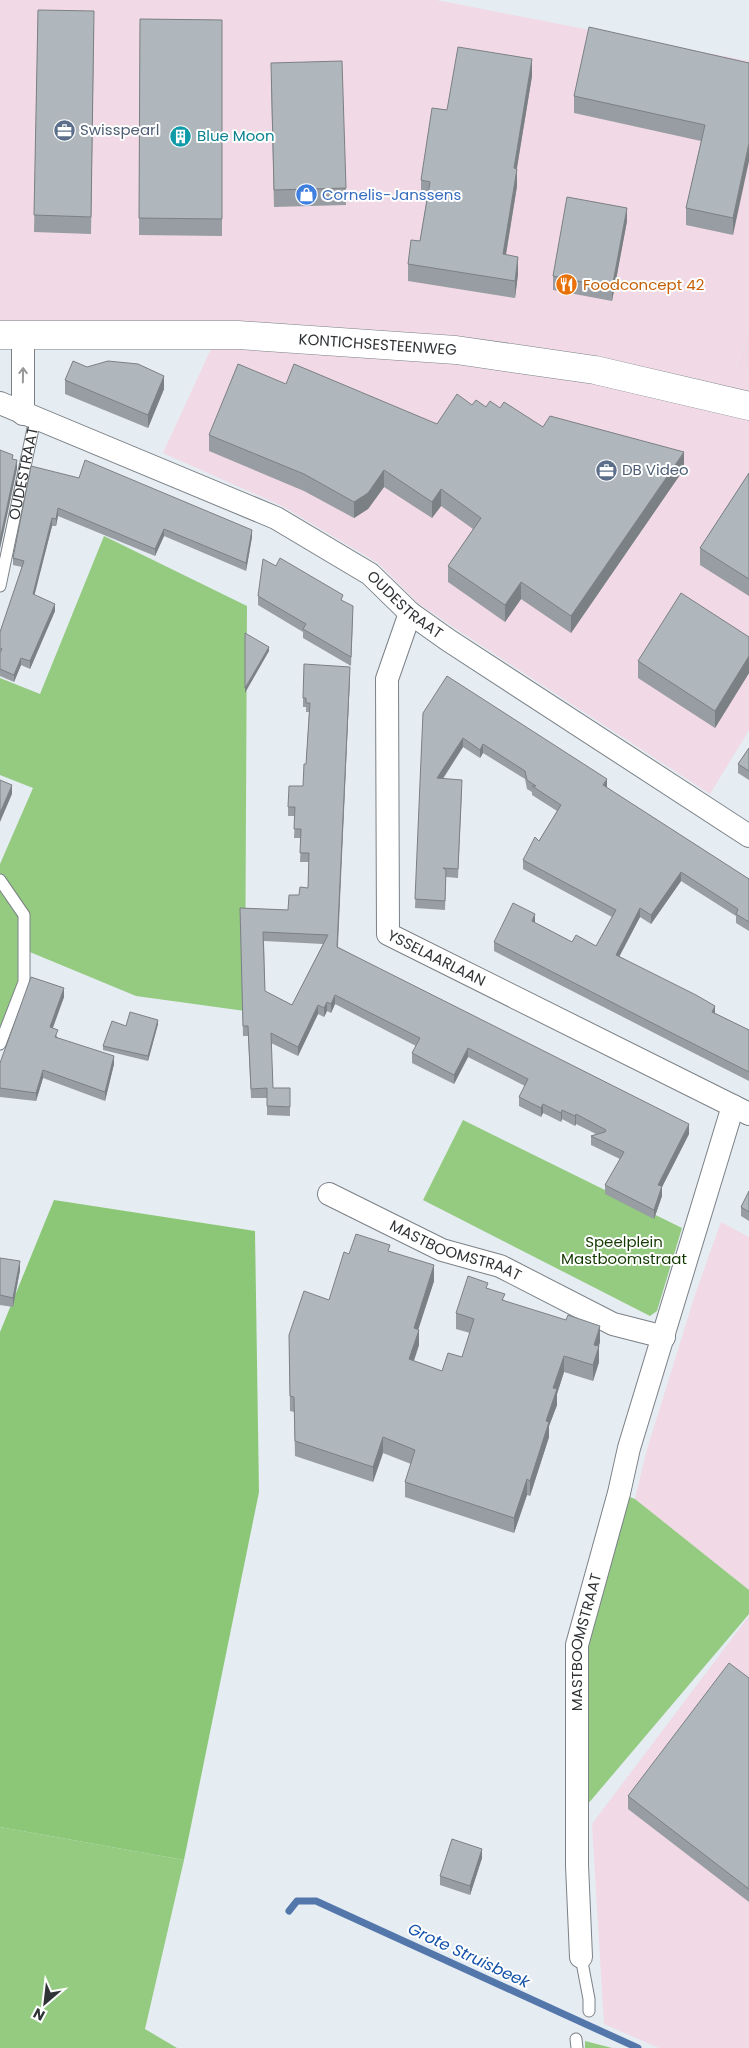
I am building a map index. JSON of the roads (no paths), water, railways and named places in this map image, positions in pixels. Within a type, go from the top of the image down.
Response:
[{"type":"street","name":"KONTICHSESTEENWEG","points":[[12,335],[238,335],[456,350],[595,370],[749,406]]},
{"type":"street","name":"OUDESTRAAT","points":[[12,335],[29,417]]},
{"type":"street","name":"OUDESTRAAT","points":[[0,403],[29,417],[276,518],[370,574],[410,613],[456,646],[749,836]]},
{"type":"street","name":"YSSELAARLAAN","points":[[410,613],[388,679],[388,934],[741,1110]]},
{"type":"street","name":"MASTBOOMSTRAAT","points":[[581,1957],[577,1865],[577,1645],[620,1493],[630,1448],[664,1337],[741,1110]]},
{"type":"street","name":"MASTBOOMSTRAAT","points":[[329,1194],[442,1250],[500,1266],[613,1324],[664,1337]]},
{"type":"lane","name":"OUDESTRAAT","points":[[0,586],[29,417]]},
{"type":"lane","points":[[0,880],[24,915],[24,982],[0,1044]]},
{"type":"lane","points":[[581,1957],[589,1999],[589,2011]]},
{"type":"waterway","name":"Grote Struisbeek","points":[[289,1911],[297,1901],[316,1901],[638,2048]]},
{"type":"place","name":"Swisspearl","points":[[64,130]]},
{"type":"place","name":"Blue Moon","points":[[181,136]]},
{"type":"place","name":"Cornelis-Janssens","points":[[306,195]]},
{"type":"place","name":"Foodconcept 42","points":[[567,285]]},
{"type":"place","name":"DB Video","points":[[606,470]]},
{"type":"park label","name":"Speelplein Mastboomstraat","points":[[624,1250]]}]
